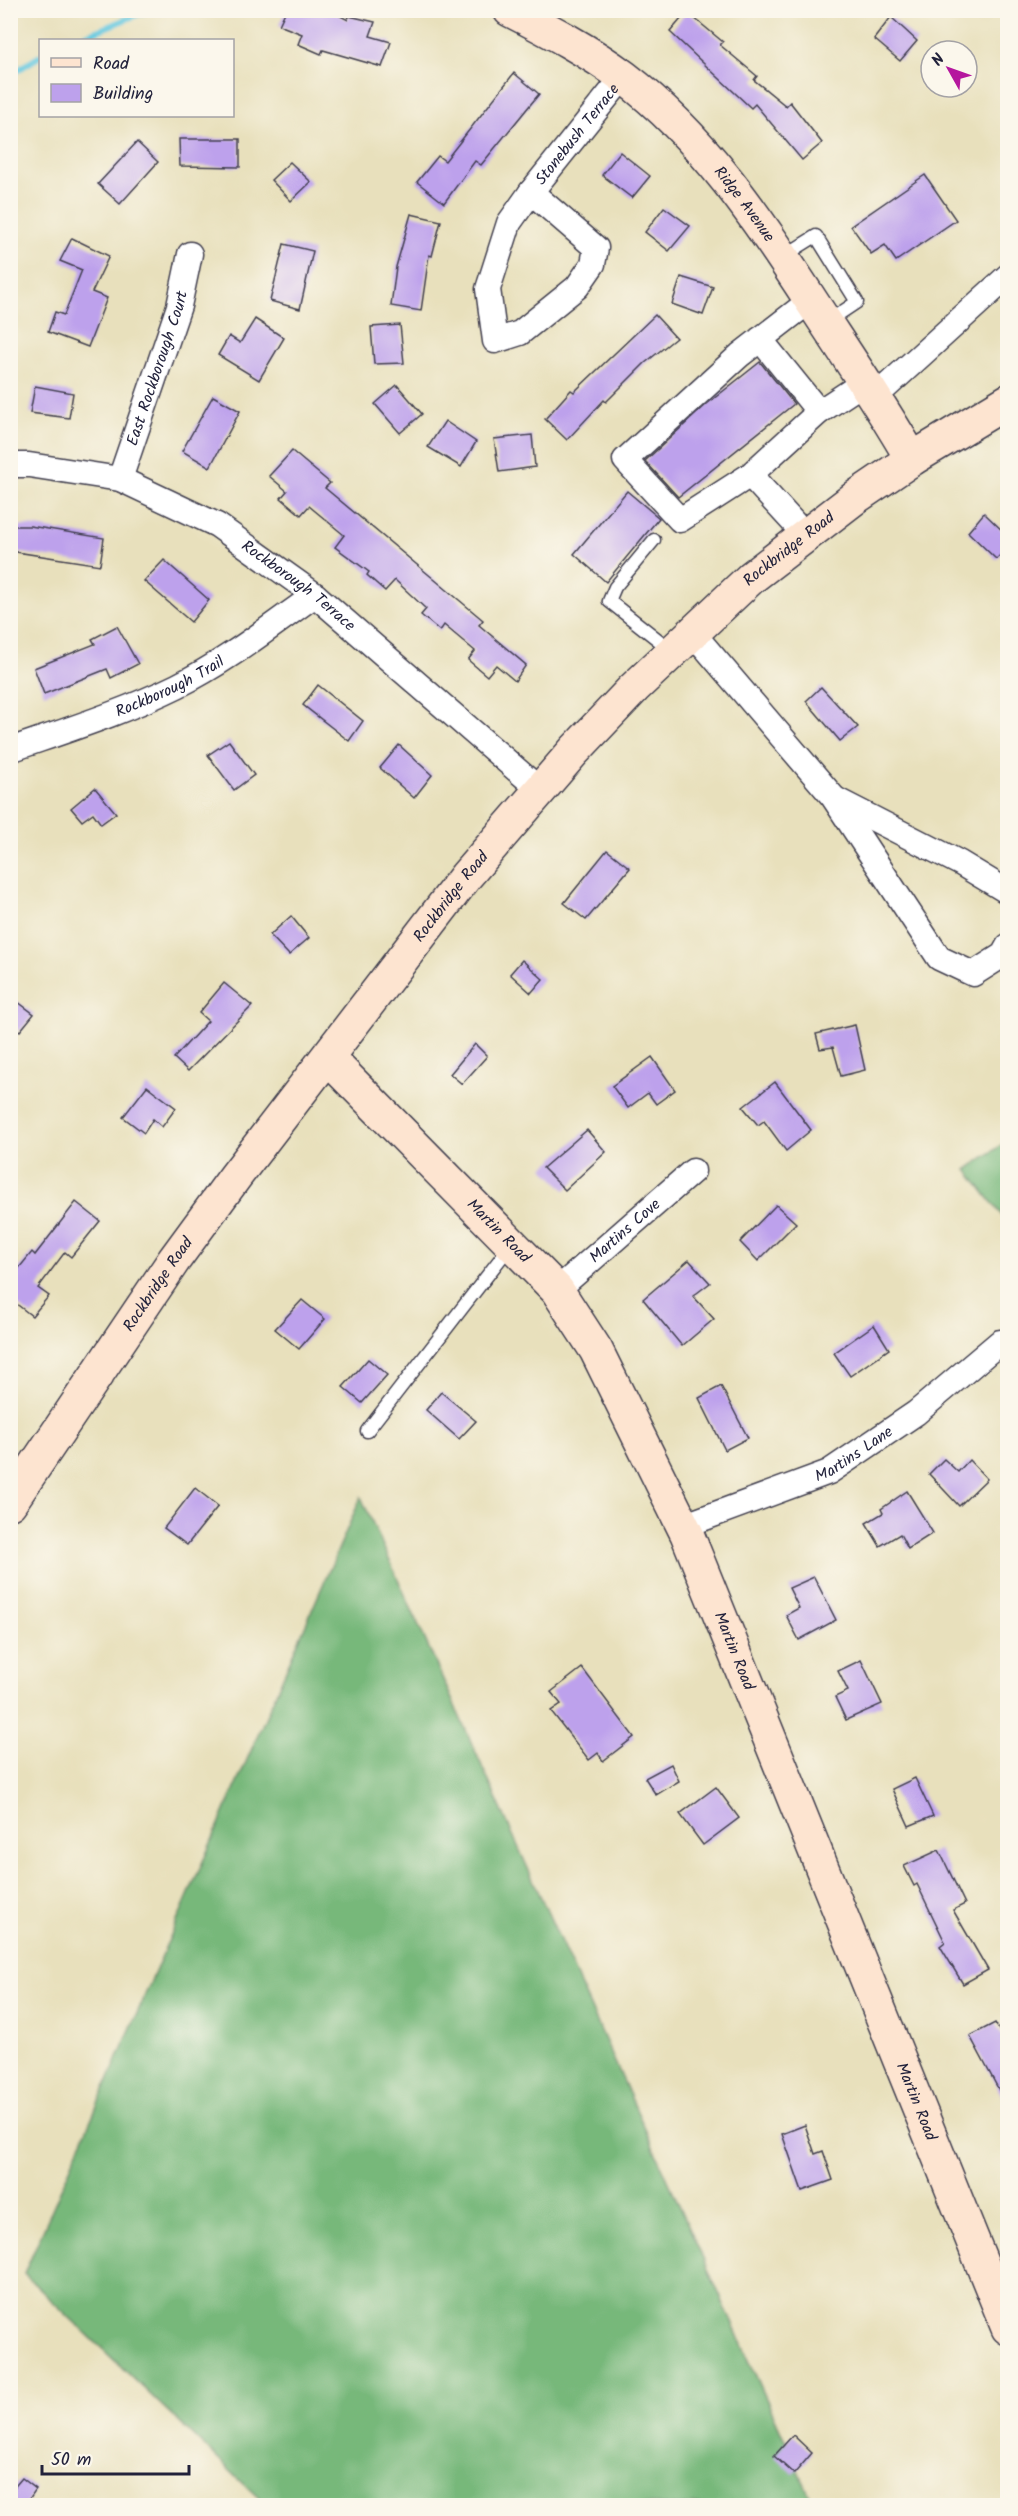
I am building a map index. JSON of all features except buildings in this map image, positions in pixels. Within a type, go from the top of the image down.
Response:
[{"type":"street","name":"Ridge Avenue","points":[[510,10],[557,34],[623,77],[666,112],[712,162],[749,206],[784,256],[871,389],[912,459]]},
{"type":"street","name":"Stonebush Terrace","points":[[531,192],[596,248],[593,264],[577,287],[520,333],[495,341],[488,288],[509,223],[531,192],[623,77]]},
{"type":"street","name":"East Rockborough Court","points":[[120,479],[179,306],[190,254]]},
{"type":"street","points":[[819,311],[760,339],[625,460],[680,520],[750,475],[819,412],[871,389],[1008,276]]},
{"type":"street","points":[[760,339],[819,412]]},
{"type":"street","name":"Rockbridge Road","points":[[10,1503],[174,1260],[466,876],[589,735],[682,642],[752,577],[805,535],[912,459],[1008,401]]},
{"type":"street","name":"Rockborough Terrace","points":[[10,465],[29,465],[120,479],[217,525],[315,595],[540,790]]},
{"type":"street","points":[[750,475],[805,535]]},
{"type":"street","name":"Rockborough Trail","points":[[10,750],[86,724],[178,685],[247,643],[315,595]]},
{"type":"street","points":[[682,642],[833,797],[939,958],[973,974],[1003,955],[1008,946]]},
{"type":"street","points":[[833,797],[960,863],[1008,892]]},
{"type":"street","name":"Martin Road","points":[[328,1058],[386,1113],[557,1290],[596,1350],[683,1526],[1008,2328]]},
{"type":"street","name":"Martins Cove","points":[[557,1290],[693,1172]]},
{"type":"street","name":"Martins Lane","points":[[683,1526],[829,1472],[916,1413],[999,1342]]},
{"type":"lane","points":[[784,256],[816,236],[857,302],[819,311]]},
{"type":"lane","points":[[654,540],[615,587],[609,601],[682,642]]},
{"type":"lane","points":[[367,1431],[512,1244]]},
{"type":"green space","points":[[1007,1141],[1007,1222],[967,1170]]},
{"type":"green space","points":[[361,1497],[814,2505],[266,2505],[24,2274]]},
{"type":"waterway","points":[[76,39],[149,10]]},
{"type":"waterway","points":[[10,75],[39,57]]}]
